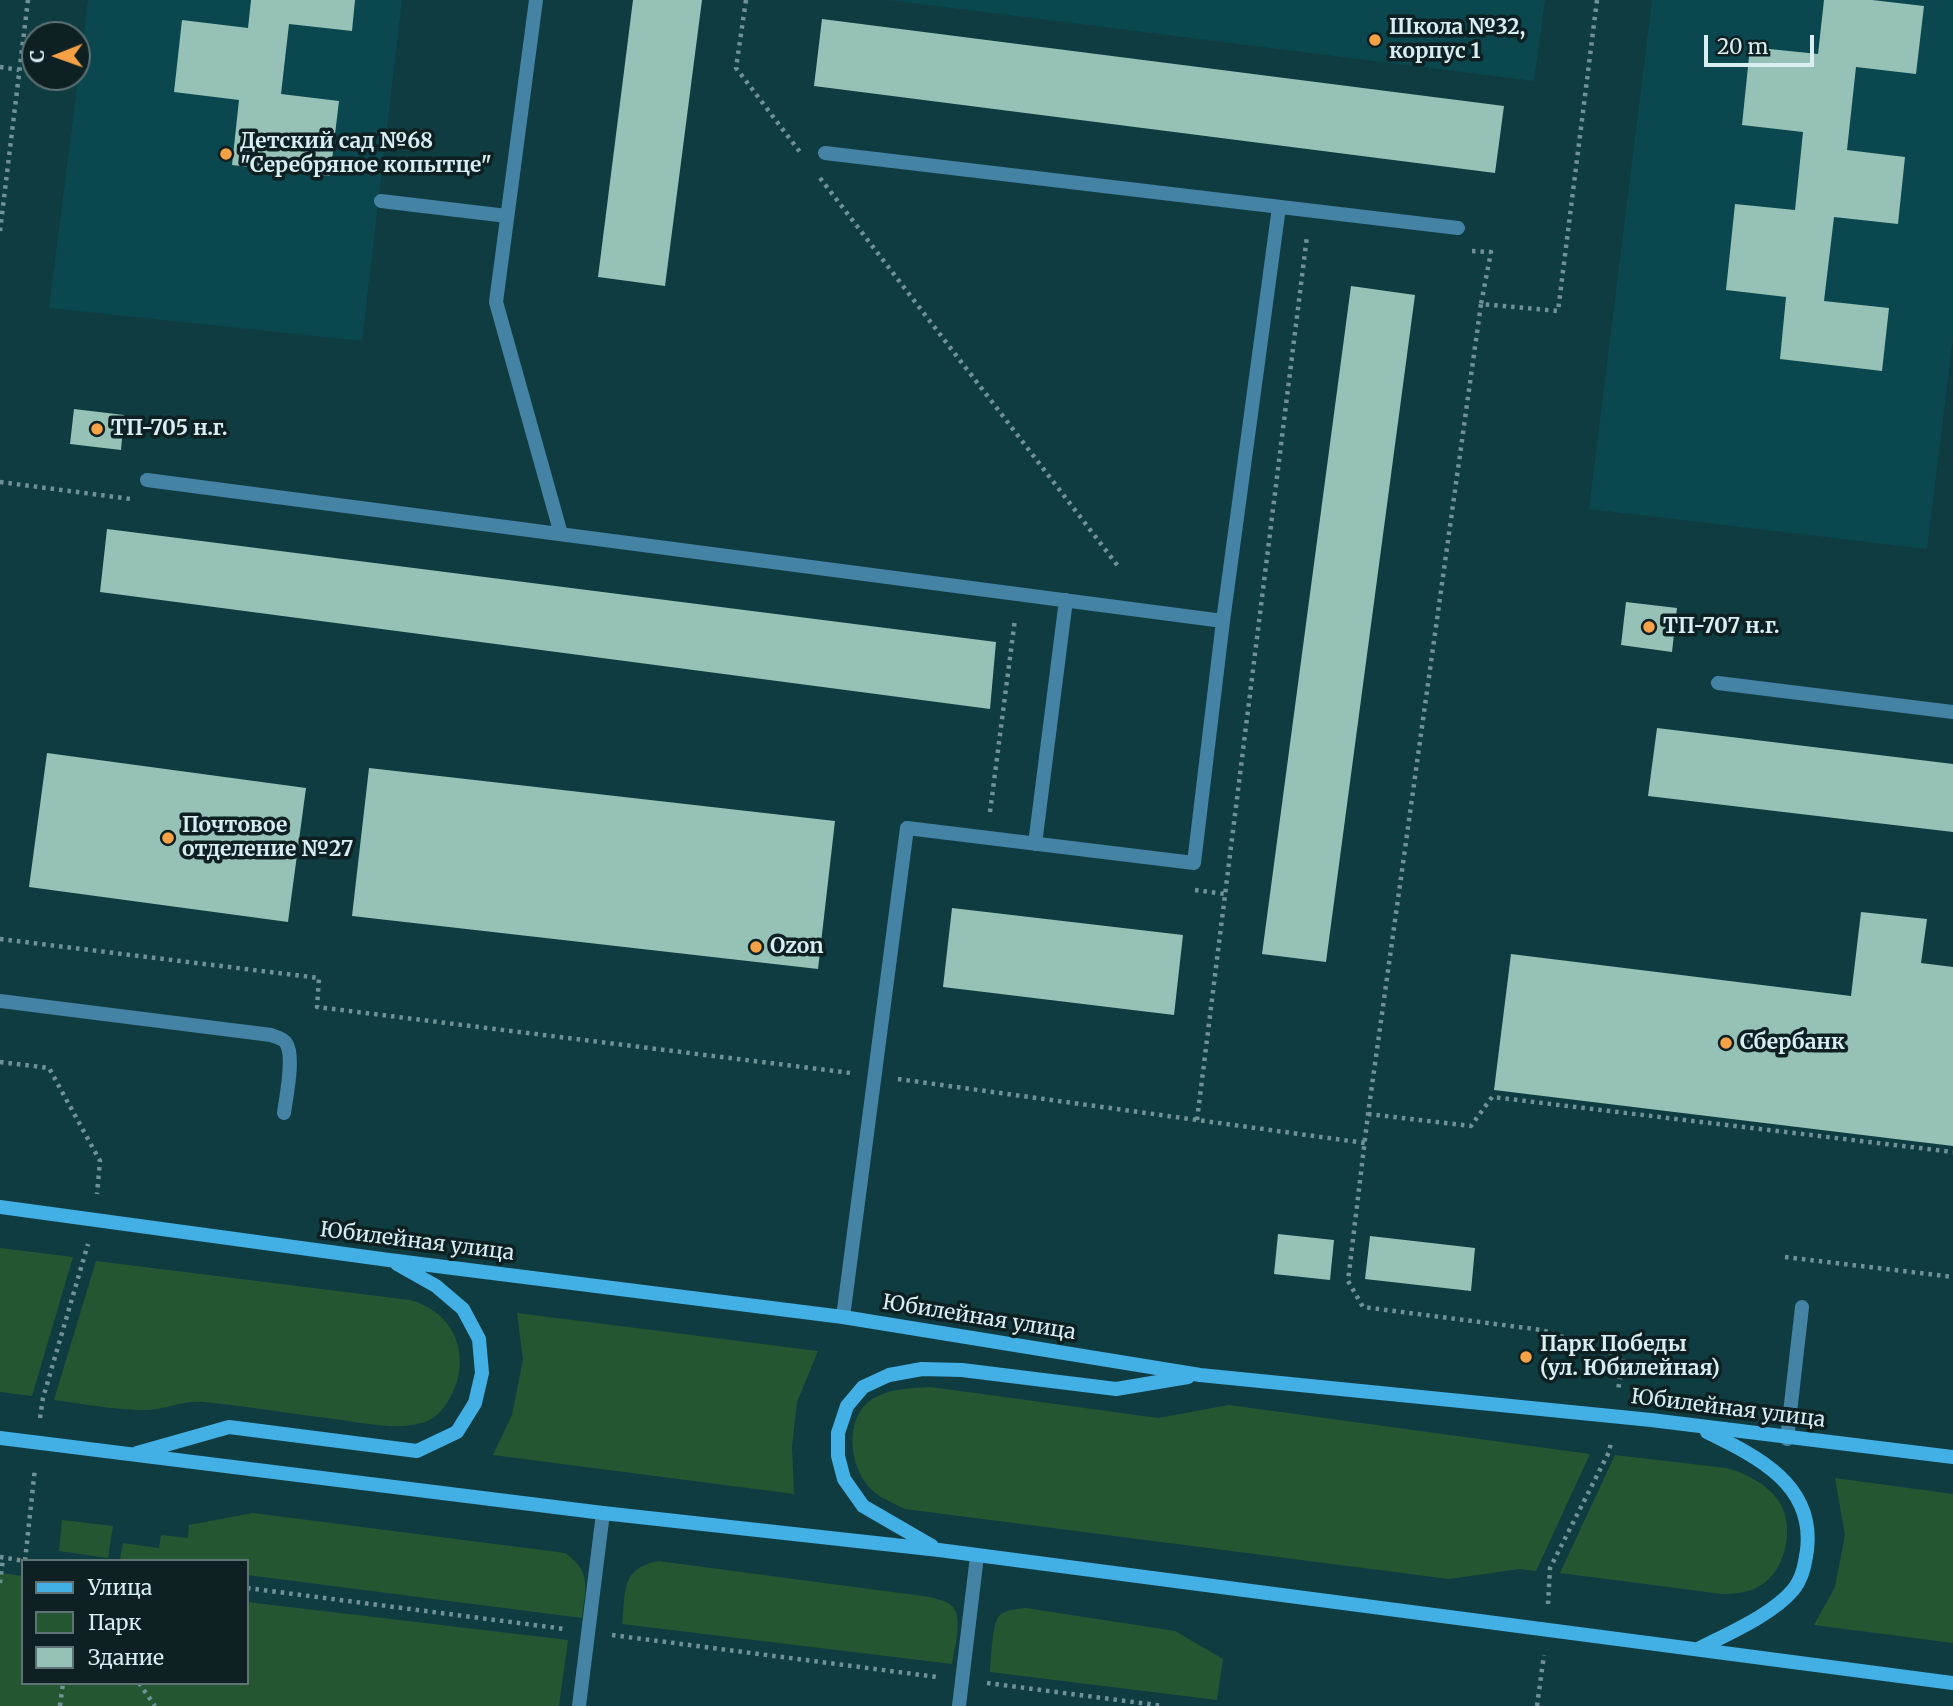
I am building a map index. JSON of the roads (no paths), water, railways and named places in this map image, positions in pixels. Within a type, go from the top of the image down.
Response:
[{"type":"main road","name":"Юбилейная улица","points":[[0,1207],[389,1260],[843,1317],[1200,1375],[1651,1420],[1787,1439],[1953,1457]]},
{"type":"main road","points":[[129,1456],[229,1427],[417,1451],[457,1432],[475,1403],[482,1373],[479,1339],[463,1309],[436,1286],[389,1260]]},
{"type":"main road","points":[[939,1550],[863,1506],[844,1479],[838,1456],[838,1433],[847,1406],[863,1387],[890,1375],[922,1369],[962,1370],[1116,1389],[1200,1375]]},
{"type":"main road","points":[[1698,1427],[1756,1457],[1789,1484],[1804,1513],[1808,1542],[1805,1568],[1794,1590],[1760,1617],[1698,1649]]},
{"type":"main road","points":[[0,1438],[603,1513],[939,1550],[1953,1683]]},
{"type":"lane","points":[[536,0],[496,302],[561,534]]},
{"type":"lane","points":[[825,153],[1458,228]]},
{"type":"lane","points":[[381,201],[507,216]]},
{"type":"lane","points":[[843,1317],[907,828],[1194,863],[1223,621],[1279,207]]},
{"type":"lane","points":[[147,480],[1223,621]]},
{"type":"lane","points":[[1035,844],[1066,600]]},
{"type":"lane","points":[[1718,683],[1953,712]]},
{"type":"lane","points":[[0,1001],[271,1035],[282,1039],[287,1045],[290,1058],[284,1113]]},
{"type":"lane","points":[[1787,1439],[1802,1307]]},
{"type":"lane","points":[[579,1706],[603,1513]]},
{"type":"lane","points":[[959,1706],[977,1556]]},
{"type":"place","name":"Школа №32, корпус 1","points":[[1375,40]]},
{"type":"place","name":"Детский сад №68 \"Серебряное копытце\"","points":[[226,154]]},
{"type":"place","name":"ТП-705 н.г.","points":[[97,429]]},
{"type":"place","name":"ТП-707 н.г.","points":[[1649,627]]},
{"type":"place","name":"Почтовое отделение №27","points":[[168,838]]},
{"type":"place","name":"Ozon","points":[[756,947]]},
{"type":"place","name":"Сбербанк","points":[[1726,1043]]},
{"type":"place","name":"Парк Победы (ул. Юбилейная)","points":[[1526,1357]]}]
